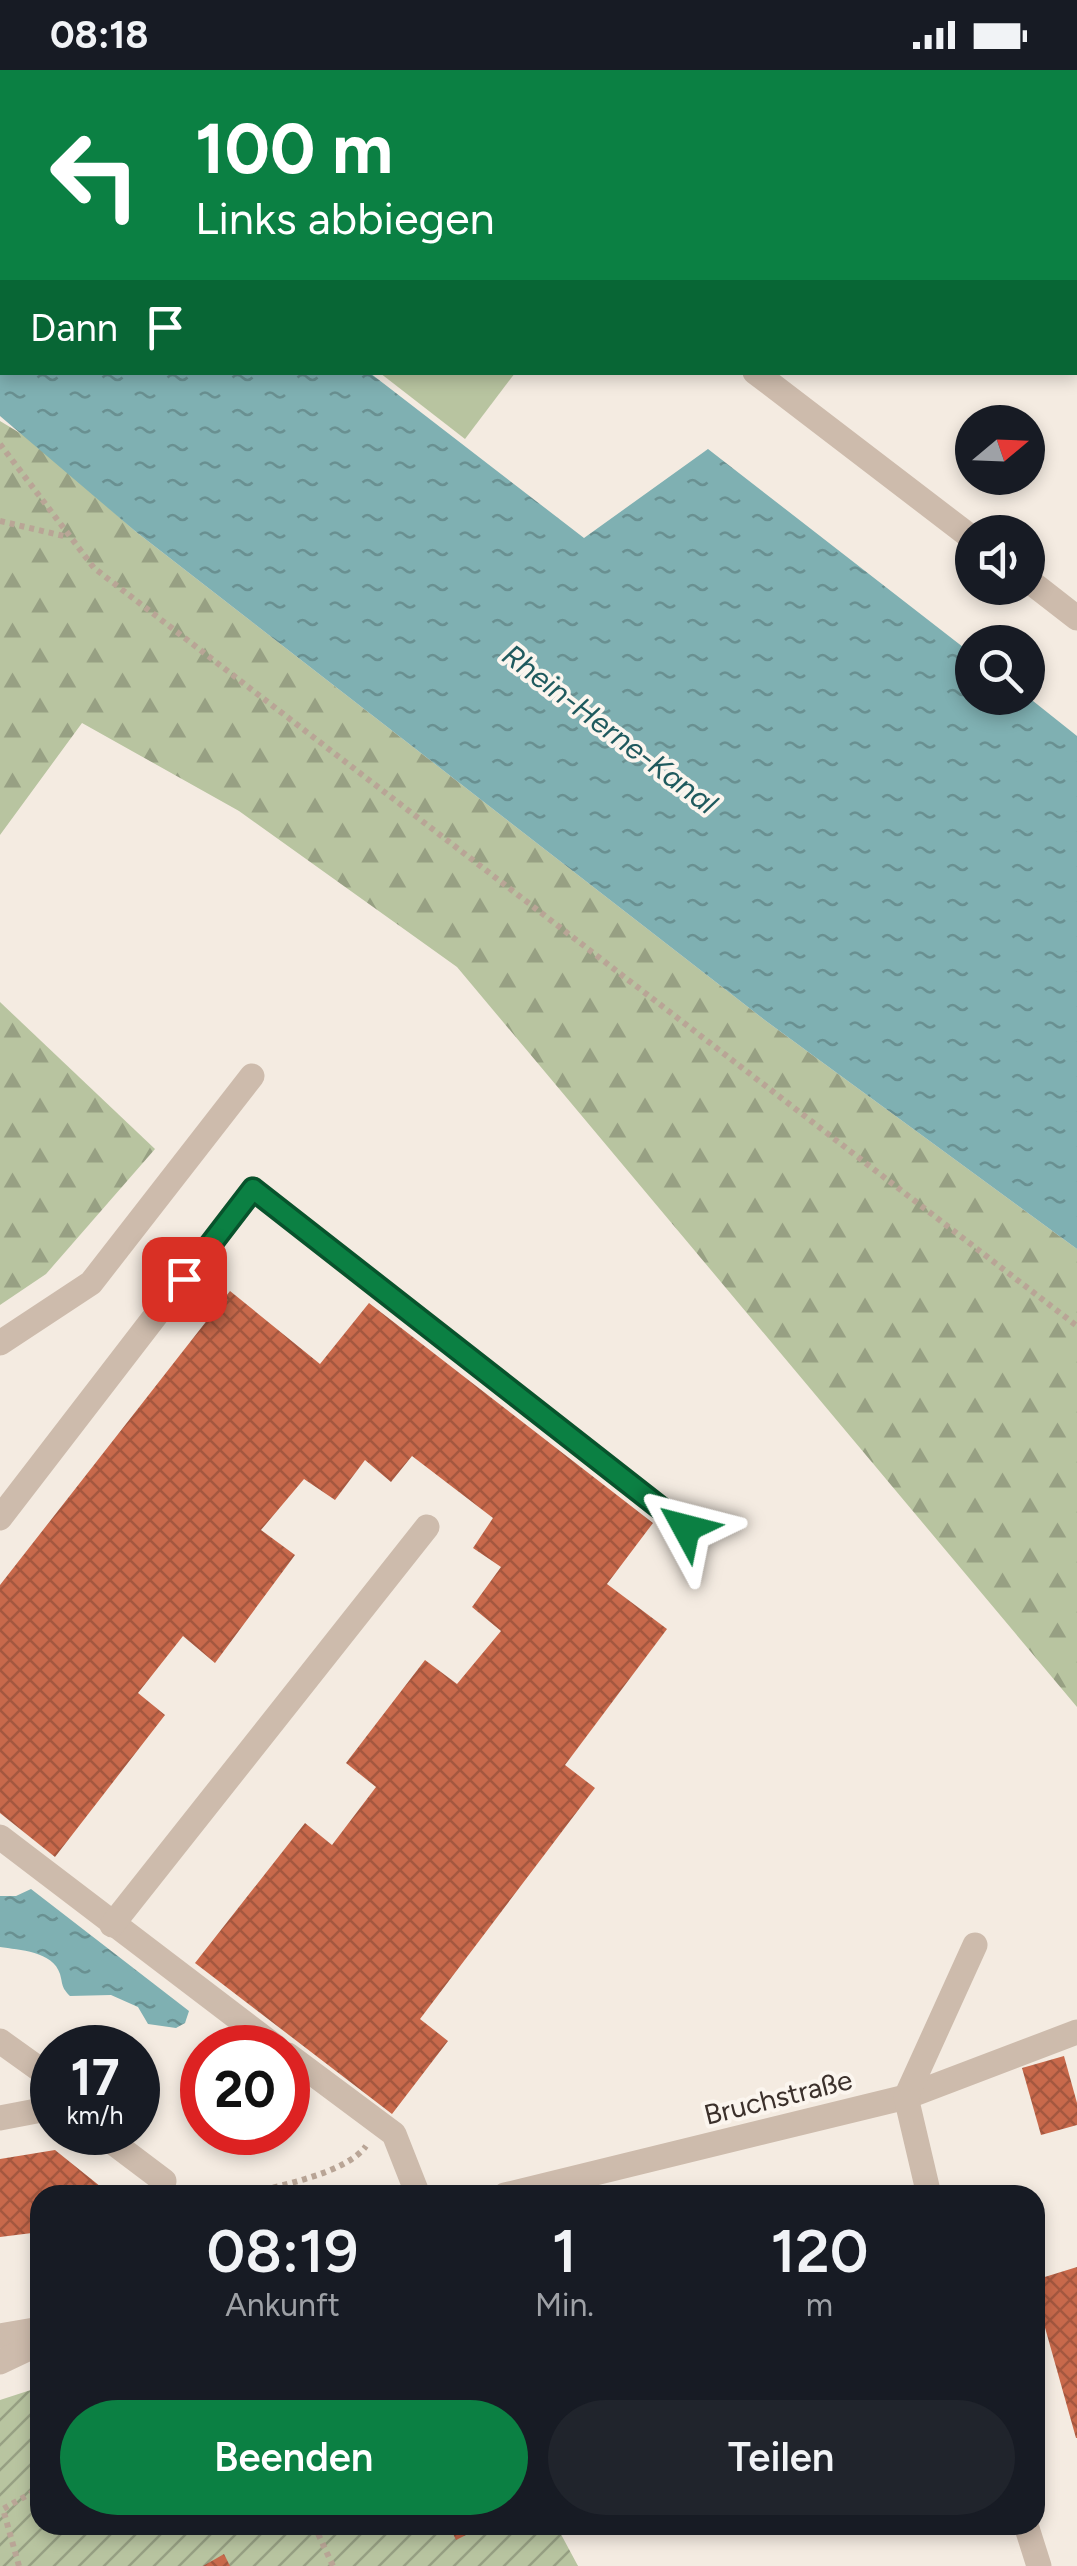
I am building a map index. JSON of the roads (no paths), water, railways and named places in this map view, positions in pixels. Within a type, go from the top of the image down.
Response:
[{"type":"street","points":[[759,375],[955,525]]},
{"type":"street","points":[[1045,593],[1077,618]]},
{"type":"street","points":[[0,1343],[91,1284],[252,1076]]},
{"type":"street","points":[[0,1518],[253,1189],[686,1528]]},
{"type":"street","points":[[112,1925],[427,1527]]},
{"type":"street","points":[[0,1837],[246,2025]]},
{"type":"street","points":[[927,2185],[906,2097],[975,1945]]},
{"type":"street","name":"Bruchstraße","points":[[546,2185],[906,2097],[1068,2035]]},
{"type":"street","points":[[0,2041],[30,2063]]},
{"type":"street","points":[[310,2072],[394,2134],[414,2185]]},
{"type":"street","points":[[0,2118],[30,2112]]},
{"type":"street","points":[[130,2155],[164,2181]]},
{"type":"street","points":[[0,2336],[30,2330]]},
{"type":"street","points":[[0,2362],[30,2348]]},
{"type":"street","points":[[1029,2535],[1039,2566]]},
{"type":"water","name":"Rhein-Herne-Kanal","points":[[0,375],[373,375],[584,538],[708,449],[955,641],[955,715],[1045,715],[1045,711],[1077,736],[1077,1249],[766,1021],[135,531],[0,416]]},
{"type":"water","points":[[31,1889],[189,2011],[185,2023],[176,2028],[148,2024],[138,2007],[111,1995],[70,1996],[50,1960],[0,1947],[0,1896],[16,1896]]}]
